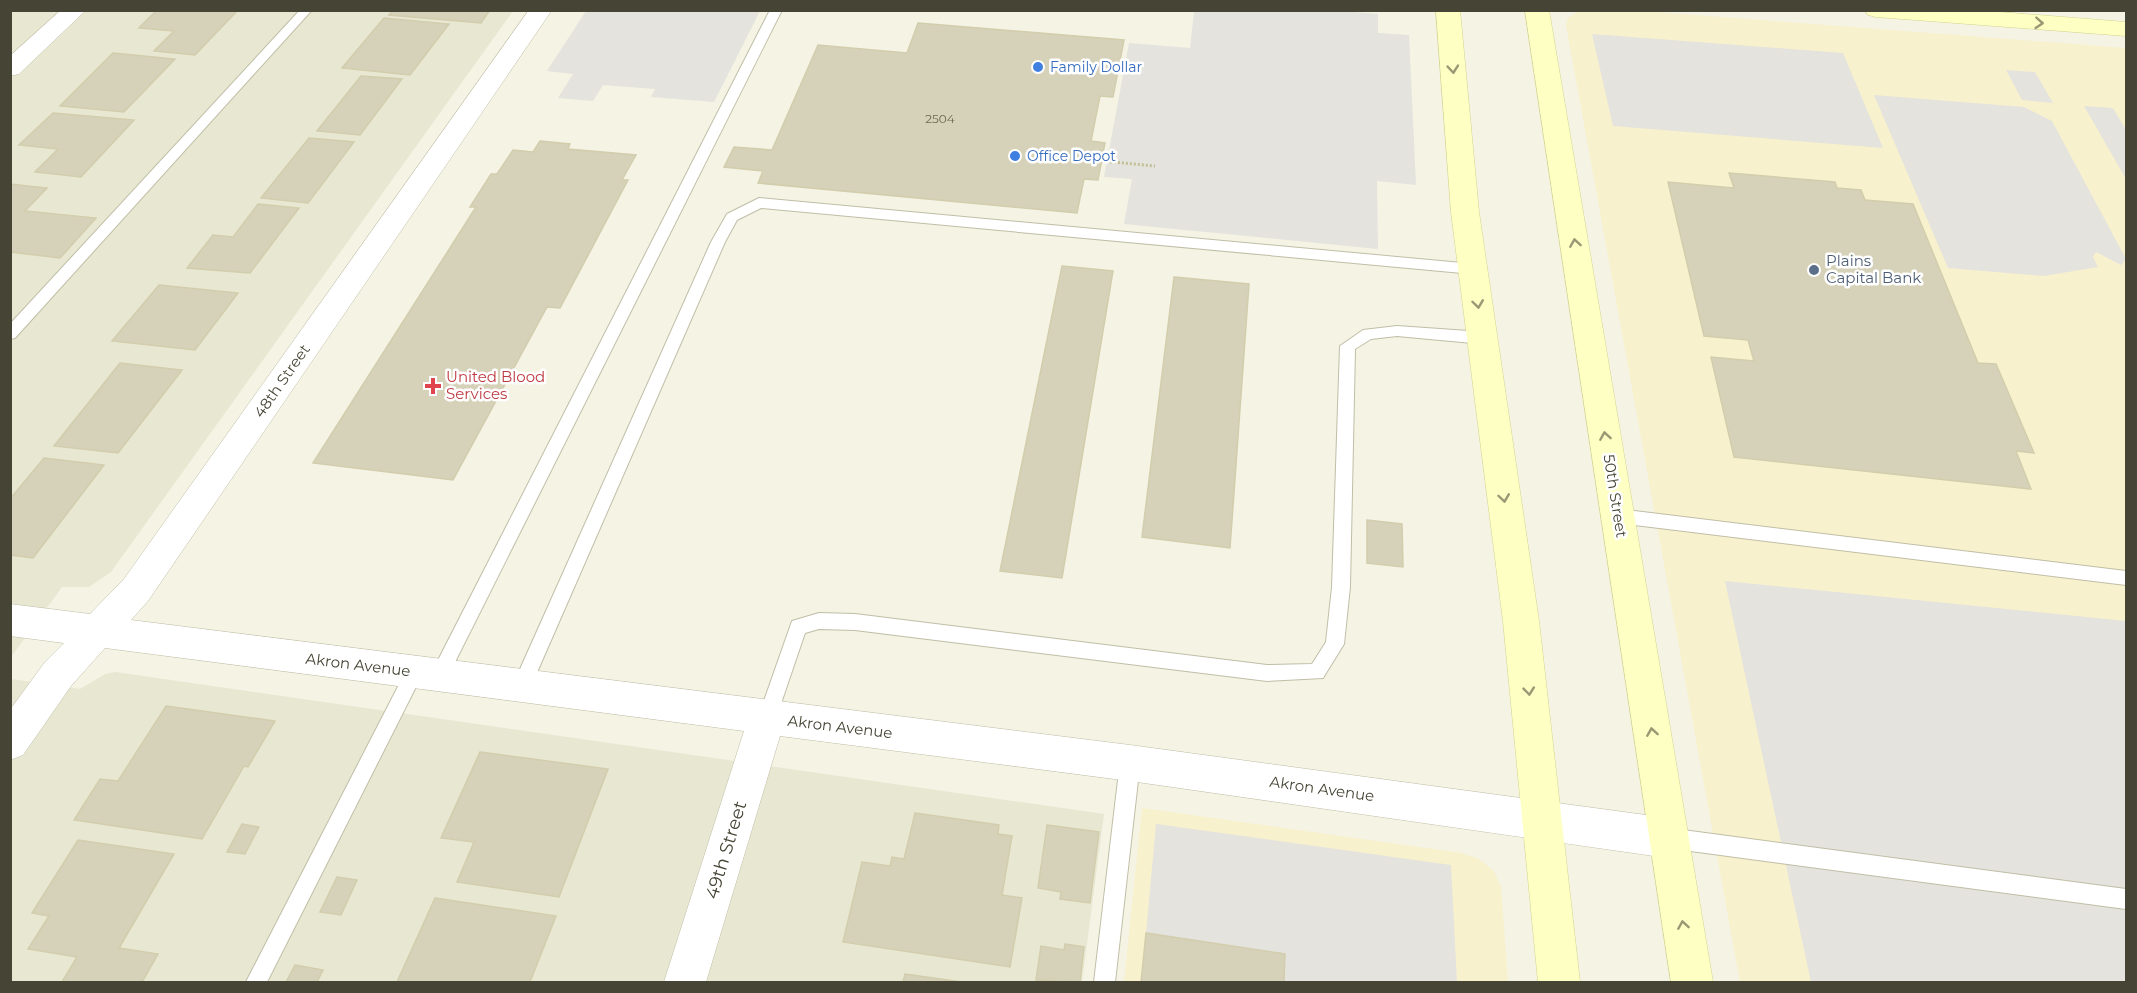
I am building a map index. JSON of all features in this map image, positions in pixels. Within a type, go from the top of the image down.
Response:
[{"type":"main road","points":[[1448,10],[1465,212],[1521,621],[1559,982]]},
{"type":"main road","name":"50th Street","points":[[1537,10],[1692,982]]},
{"type":"main road","points":[[1876,10],[2127,29]]},
{"type":"street","points":[[10,69],[75,10]]},
{"type":"street","name":"48th Street","points":[[10,742],[58,675],[136,590],[541,10]]},
{"type":"street","name":"Akron Avenue","points":[[10,620],[1130,763],[1543,818],[1668,838]]},
{"type":"street","name":"49th Street","points":[[685,982],[767,718]]},
{"type":"lane","points":[[10,334],[308,10]]},
{"type":"lane","points":[[256,982],[427,674],[776,10]]},
{"type":"lane","points":[[521,687],[718,242],[732,218],[759,203],[1473,269]]},
{"type":"lane","points":[[767,718],[798,627],[819,621],[855,622],[1267,673],[1317,672],[1335,644],[1341,587],[1348,345],[1368,334],[1397,330],[1483,338]]},
{"type":"lane","points":[[1618,516],[2127,578]]},
{"type":"lane","points":[[1104,982],[1130,763]]},
{"type":"lane","points":[[1668,838],[2127,898]]},
{"type":"path","points":[[1102,161],[1155,166]]},
{"type":"shaded area","points":[[1200,10],[1330,10],[1378,14],[1378,33],[1409,35],[1416,185],[1377,181],[1378,249],[1124,224],[1132,179],[1104,177],[1129,43],[1190,48],[1194,12]]},
{"type":"shaded area","points":[[11,11],[513,11],[111,572],[89,587],[62,587],[11,657]]},
{"type":"shaded area","points":[[586,11],[760,11],[714,102],[651,97],[655,89],[603,85],[593,101],[558,98],[573,74],[547,71]]},
{"type":"shaded area","points":[[1579,11],[1643,11],[2126,48],[2126,982],[1740,982],[1566,25],[1568,18]]},
{"type":"shaded area","points":[[1592,34],[1843,53],[1883,148],[1613,126]]},
{"type":"shaded area","points":[[2006,70],[2035,72],[2053,103],[2022,100]]},
{"type":"shaded area","points":[[1874,95],[2024,107],[2052,121],[2126,259],[2121,265],[2096,252],[2093,257],[2098,267],[2044,276],[1948,268]]},
{"type":"shaded area","points":[[2084,106],[2113,108],[2126,130],[2126,179]]},
{"type":"shaded area","points":[[1725,581],[2126,621],[2126,982],[1811,982]]},
{"type":"shaded area","points":[[115,672],[1104,814],[1082,982],[11,982],[11,679],[80,689],[105,674]]},
{"type":"shaded area","points":[[1142,808],[1462,853],[1479,859],[1494,871],[1501,887],[1508,982],[1124,982]]},
{"type":"shaded area","points":[[1156,824],[1451,865],[1457,982],[1284,982],[1285,954],[1146,933]]},
{"type":"building","points":[[157,10],[238,10],[195,55],[154,51],[174,31],[139,28]]},
{"type":"building","points":[[393,10],[490,10],[481,23],[389,15]]},
{"type":"building","points":[[384,18],[449,24],[410,75],[342,68]]},
{"type":"building","points":[[918,23],[1124,40],[1113,97],[1100,96],[1091,141],[1105,143],[1098,180],[1084,179],[1077,213],[758,183],[763,171],[724,167],[734,147],[772,150],[818,45],[907,53]]},
{"type":"building","points":[[113,53],[175,59],[124,112],[60,106]]},
{"type":"building","points":[[361,76],[402,79],[360,135],[317,131]]},
{"type":"building","points":[[53,113],[134,120],[81,177],[35,172],[58,149],[19,145]]},
{"type":"building","points":[[309,138],[354,142],[308,203],[261,198]]},
{"type":"building","name":"United Blood Services","points":[[540,141],[570,144],[568,149],[636,155],[622,180],[628,180],[560,308],[547,307],[453,480],[313,463],[476,207],[470,207],[491,174],[497,174],[513,150],[533,152]]},
{"type":"building","name":"Plains Capital Bank","points":[[1729,173],[1835,182],[1837,188],[1861,190],[1865,200],[1913,204],[1978,363],[1996,364],[2034,453],[2016,451],[2031,489],[1734,457],[1711,357],[1754,361],[1748,340],[1704,336],[1668,182],[1734,188]]},
{"type":"building","points":[[10,184],[47,188],[25,211],[96,218],[60,258],[10,252]]},
{"type":"building","points":[[258,204],[299,208],[250,273],[187,268],[213,235],[233,237]]},
{"type":"building","points":[[1062,266],[1113,271],[1062,578],[1000,571]]},
{"type":"building","points":[[1174,277],[1249,284],[1230,548],[1142,537]]},
{"type":"building","points":[[159,285],[238,293],[195,350],[112,341]]},
{"type":"building","points":[[120,363],[182,370],[118,453],[54,446]]},
{"type":"building","points":[[44,458],[104,465],[33,558],[10,555],[10,499]]},
{"type":"building","points":[[1367,520],[1402,524],[1403,567],[1367,563]]},
{"type":"building","points":[[166,706],[275,721],[248,767],[244,766],[202,839],[74,820],[100,779],[118,781]]},
{"type":"building","points":[[480,752],[608,769],[559,897],[457,882],[474,842],[441,838]]},
{"type":"building","points":[[915,813],[999,825],[998,834],[1012,836],[1002,895],[1022,898],[1010,967],[843,942],[862,862],[890,866],[892,857],[904,859]]},
{"type":"building","points":[[242,824],[259,827],[245,854],[227,852]]},
{"type":"building","points":[[1047,825],[1099,832],[1090,903],[1060,899],[1061,892],[1038,888]]},
{"type":"building","points":[[78,840],[174,854],[119,948],[158,954],[142,982],[62,982],[77,957],[28,949],[49,916],[32,913]]},
{"type":"building","points":[[337,877],[357,880],[341,915],[320,912]]},
{"type":"building","points":[[435,898],[556,916],[530,982],[397,982]]},
{"type":"building","points":[[1146,933],[1285,954],[1284,982],[1141,982]]},
{"type":"building","points":[[1065,944],[1084,947],[1080,982],[1036,980],[1041,946],[1064,950]]},
{"type":"building","points":[[295,965],[323,970],[317,982],[286,982]]},
{"type":"building","points":[[905,974],[962,982],[903,982]]},
{"type":"place","name":"Family Dollar","points":[[1038,67]]},
{"type":"place","name":"Office Depot","points":[[1015,156]]},
{"type":"place","name":"Plains Capital Bank","points":[[1814,270]]},
{"type":"place","name":"United Blood Services","points":[[433,386]]}]
